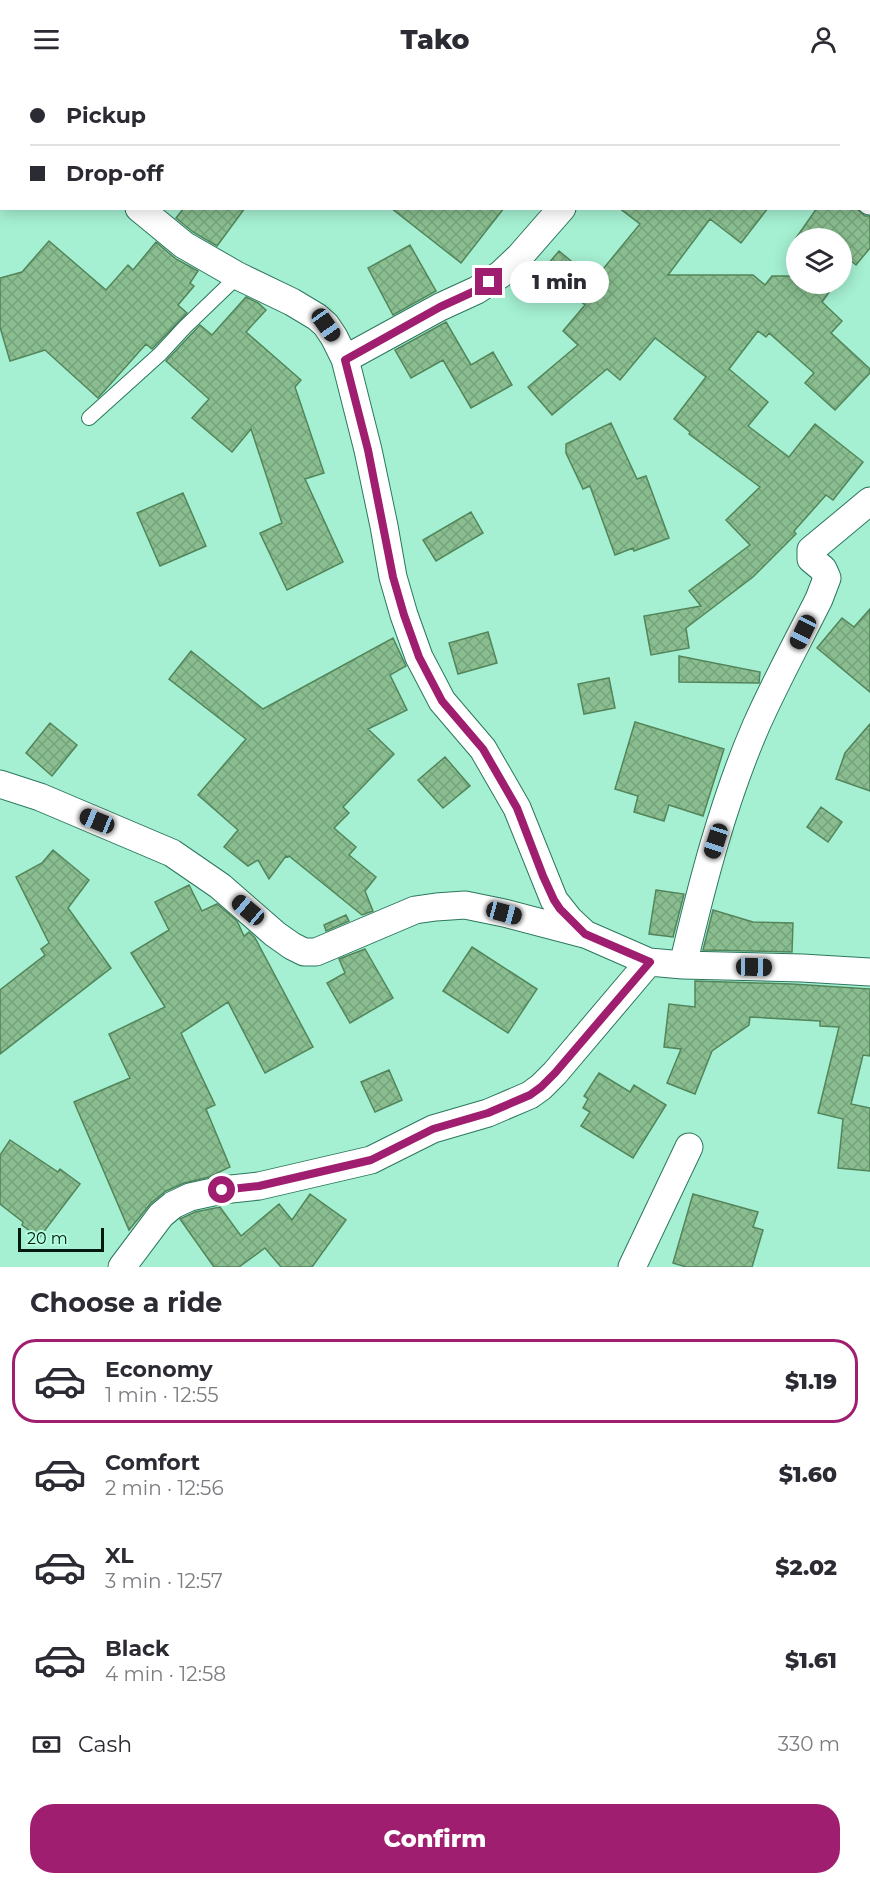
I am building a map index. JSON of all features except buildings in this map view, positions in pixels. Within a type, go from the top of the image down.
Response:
[{"type":"street","points":[[141,210],[184,245],[316,317],[326,325],[334,337],[345,360],[368,450],[393,577],[419,657],[442,701],[483,749],[517,808],[554,900],[569,920],[585,934]]},
{"type":"street","points":[[345,360],[440,307],[477,290],[501,274],[520,256],[555,213]]},
{"type":"street","points":[[683,965],[702,884],[736,776],[756,725],[827,578],[823,570],[811,559],[810,550],[870,501]]},
{"type":"street","points":[[0,784],[40,797],[172,853],[220,886],[275,934],[304,952],[316,952],[415,910],[465,905],[585,934],[650,962],[870,972]]},
{"type":"street","points":[[122,1267],[161,1215],[190,1197],[222,1190],[259,1186],[371,1160],[433,1129],[488,1113],[530,1095],[555,1073],[650,962]]},
{"type":"street","points":[[632,1267],[689,1147]]},
{"type":"lane","points":[[89,418],[160,354],[184,327],[238,276]]},
{"type":"route","points":[[222,1190],[259,1186],[371,1160],[433,1129],[488,1113],[530,1095],[555,1073],[650,962],[585,934],[560,909],[543,876],[517,808],[483,749],[442,701],[419,657],[393,577],[368,450],[345,360],[489,282]]}]
